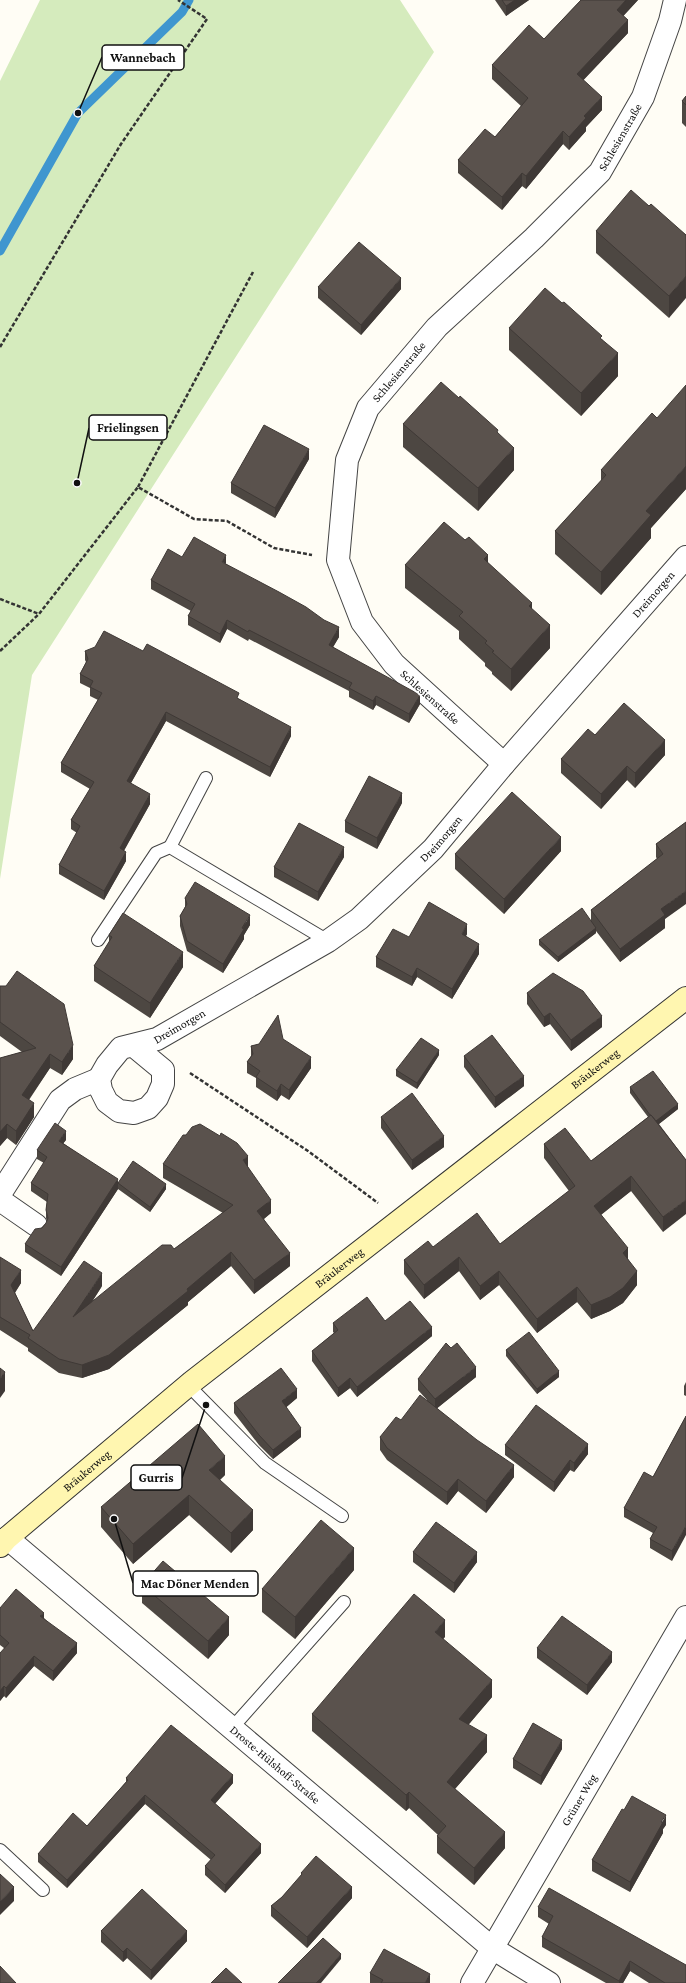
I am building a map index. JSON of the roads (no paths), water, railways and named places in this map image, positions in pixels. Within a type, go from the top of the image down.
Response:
[{"type":"main road","name":"Bräukerweg","points":[[3,1542],[188,1385],[686,998]]},
{"type":"street","name":"Schlesienstraße","points":[[504,764],[394,664],[362,622],[338,560],[347,460],[368,408],[437,327],[534,238],[600,172],[643,97],[677,15]]},
{"type":"street","name":"Dreimorgen","points":[[134,1046],[163,1070],[163,1084],[158,1098],[148,1108],[134,1113],[118,1111],[107,1102],[101,1090],[99,1079],[107,1065],[121,1048],[134,1046],[157,1039],[328,941],[359,918],[433,849],[504,764],[686,557]]},
{"type":"street","points":[[0,1194],[60,1100],[75,1089],[99,1079]]},
{"type":"street","points":[[0,1200],[36,1225]]},
{"type":"street","name":"Droste-Hülshoff-Straße","points":[[3,1542],[232,1728],[492,1948],[549,1983]]},
{"type":"street","name":"Grüner Weg","points":[[472,1983],[686,1617]]},
{"type":"lane","points":[[98,940],[156,853],[170,847],[206,778]]},
{"type":"lane","points":[[170,847],[328,941]]},
{"type":"lane","points":[[188,1385],[265,1463],[342,1516]]},
{"type":"lane","points":[[232,1728],[344,1602]]},
{"type":"lane","points":[[0,1850],[43,1890]]},
{"type":"waterway","points":[[0,251],[78,113],[182,12],[189,0]]},
{"type":"place","name":"Wannebach","points":[[78,113]]},
{"type":"place","name":"Frielingsen","points":[[77,483]]},
{"type":"place","name":"Gurris","points":[[206,1405]]},
{"type":"place","name":"Mac Döner Menden","points":[[114,1519]]}]
